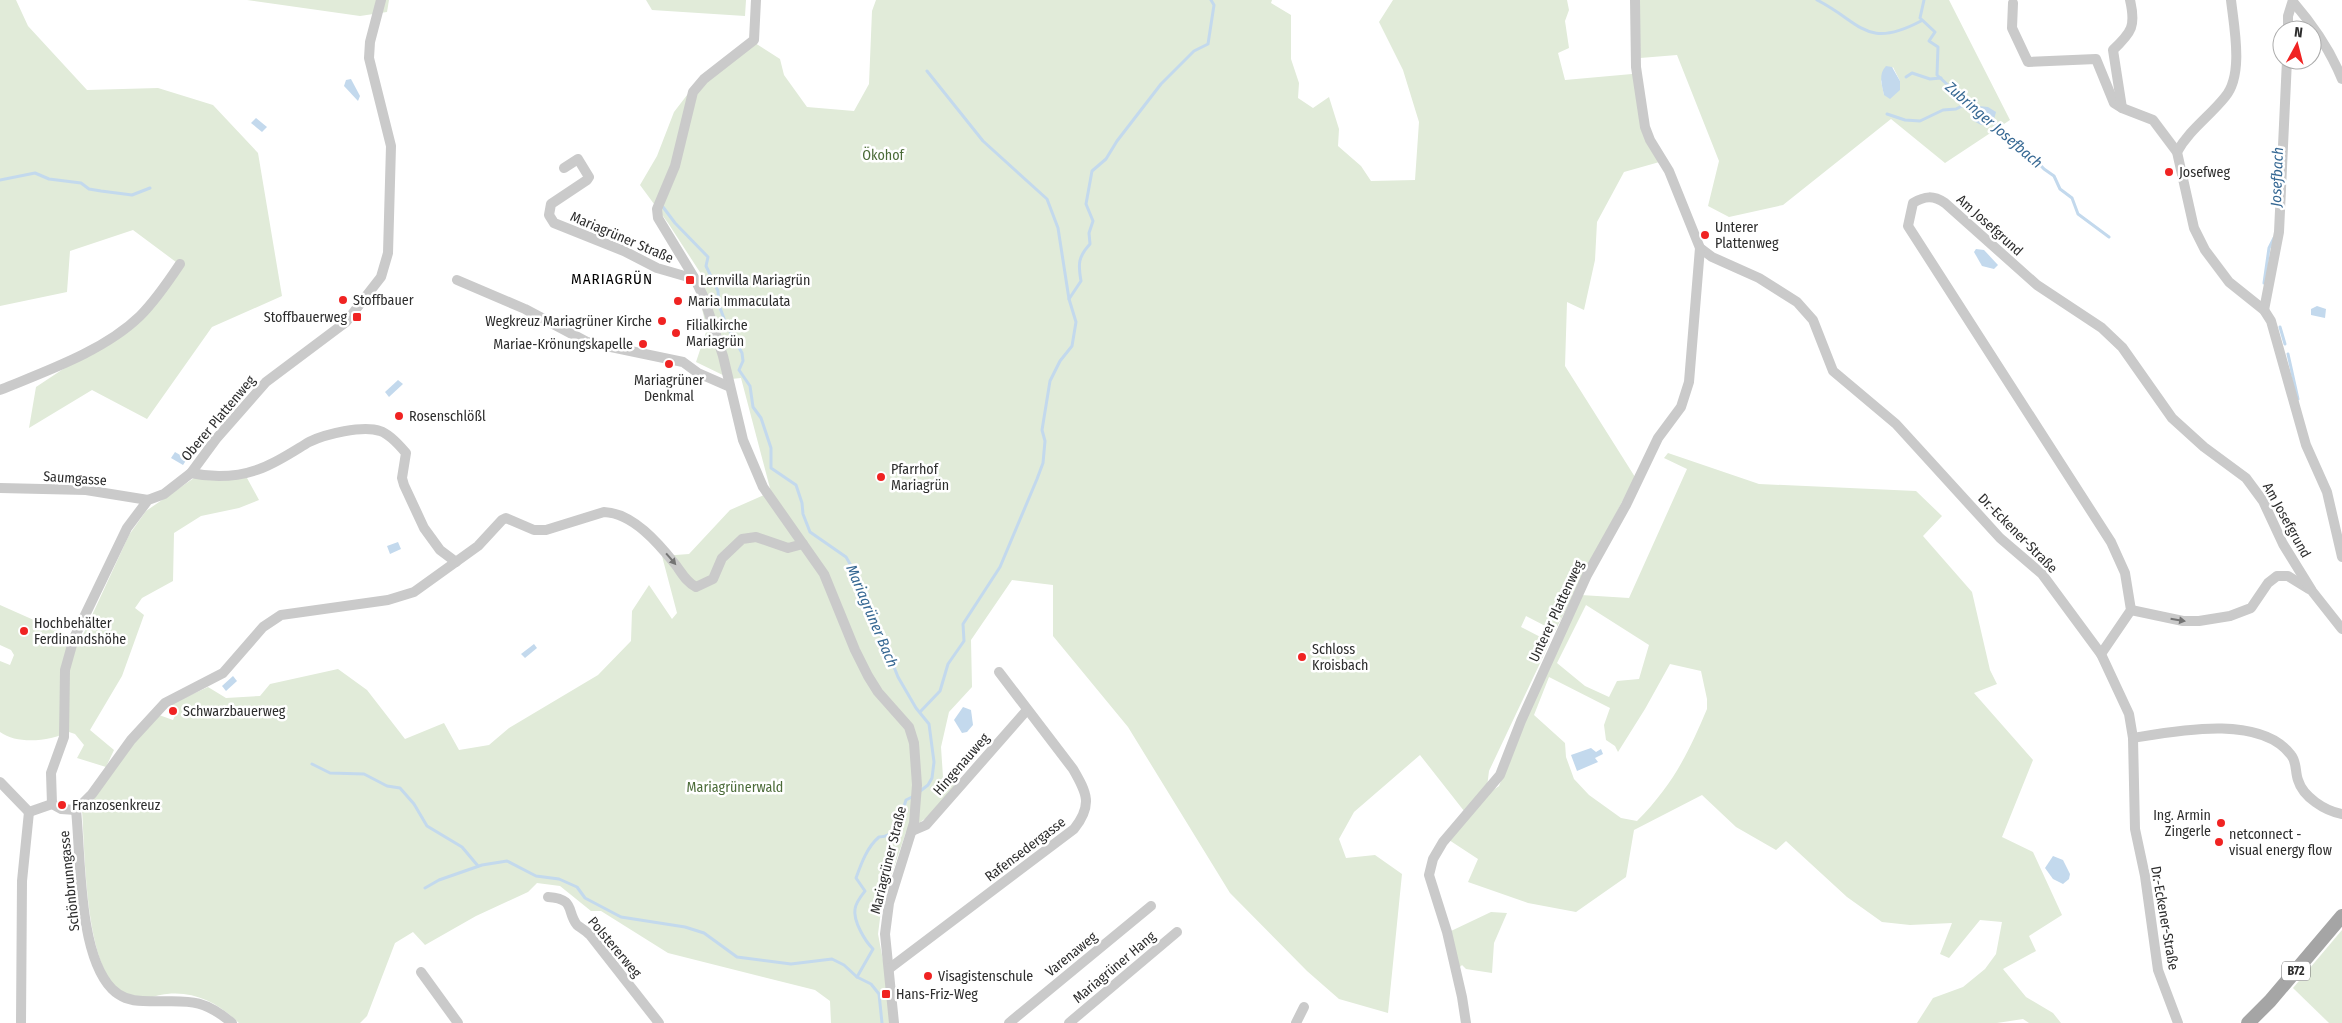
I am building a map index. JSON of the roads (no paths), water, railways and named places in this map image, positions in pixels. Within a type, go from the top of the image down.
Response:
[{"type":"main road","name":"B72","points":[[2248,1023],[2270,1001],[2342,916]]},
{"type":"street","name":"Oberer Plattenweg","points":[[52,804],[51,773],[64,738],[66,670],[74,638],[119,541],[148,500],[164,494],[191,473],[216,439],[266,382],[346,322],[362,304],[381,277],[388,253],[391,146],[369,58],[370,42],[381,0]]},
{"type":"street","name":"Mariagrüner Straße","points":[[756,0],[754,40],[704,79],[694,92],[675,166],[657,210],[658,218],[695,278],[717,333],[742,440],[763,487],[824,574],[852,644],[868,676],[878,692],[909,726],[914,743],[917,785],[916,807],[912,831],[887,917],[885,934],[890,968],[894,1023]]},
{"type":"street","name":"Unterer Plattenweg","points":[[1466,1023],[1447,932],[1429,875],[1433,859],[1443,842],[1500,775],[1521,721],[1587,575],[1626,505],[1658,438],[1681,407],[1689,382],[1700,248],[1669,171],[1650,140],[1645,127],[1636,67],[1635,0]]},
{"type":"street","points":[[2122,108],[2113,50],[2126,38],[2134,20],[2130,0]]},
{"type":"street","points":[[2178,152],[2186,137],[2226,97],[2236,80],[2236,49],[2231,0]]},
{"type":"street","points":[[2288,20],[2293,1]]},
{"type":"street","points":[[2293,1],[2330,51],[2342,79]]},
{"type":"street","points":[[2014,3],[2012,28],[2028,62],[2096,59],[2114,103],[2154,120],[2178,152],[2194,228],[2205,250],[2229,282],[2264,310],[2271,321],[2306,445],[2327,492],[2342,557]]},
{"type":"street","points":[[2264,310],[2279,232],[2287,70]]},
{"type":"street","name":"Mariagrüner Straße","points":[[564,168],[578,159],[589,177],[551,204],[549,215],[554,223],[624,251],[657,268],[695,278]]},
{"type":"street","name":"Am Josefgrund","points":[[2312,591],[2288,576],[2277,576],[2268,583],[2251,608],[2230,616],[2199,621],[2183,621],[2131,610],[2125,574],[2111,542],[1908,226],[1913,204],[1922,197],[1935,197],[1945,203],[2037,285],[2102,328],[2122,347],[2172,418],[2204,447],[2246,478],[2263,502],[2283,544],[2312,591],[2342,630]]},
{"type":"street","name":"Dr.-Eckener-Straße","points":[[1700,248],[1712,258],[1758,278],[1797,302],[1813,320],[1833,370],[1896,424],[2000,538],[2042,574],[2100,654],[2129,714],[2133,738],[2135,829],[2145,876],[2158,970],[2178,1023]]},
{"type":"street","points":[[0,390],[81,356],[122,330],[139,317],[180,264]]},
{"type":"street","points":[[457,280],[525,309],[587,342],[683,362],[698,373],[730,387]]},
{"type":"street","points":[[191,473],[206,476],[237,475],[263,468],[320,437],[345,431],[380,431],[406,453],[402,478],[404,485],[424,528],[440,550],[456,562]]},
{"type":"street","name":"Saumgasse","points":[[0,488],[86,490],[148,500]]},
{"type":"street","points":[[76,810],[92,794],[131,740],[165,703],[223,673],[263,627],[281,614],[388,600],[414,592],[478,546],[506,518],[534,530],[546,530],[604,512],[612,512],[650,536],[672,560],[689,584],[696,587],[713,579],[722,558],[742,540],[756,537],[788,548],[803,544]]},
{"type":"street","points":[[2100,654],[2131,610]]},
{"type":"street","name":"Rafensedergasse","points":[[890,968],[1074,829],[1086,812],[1087,800],[1083,786],[1073,769],[999,672]]},
{"type":"street","name":"Hingenauweg","points":[[912,831],[926,824],[1027,710]]},
{"type":"street","points":[[2133,738],[2190,729],[2251,731],[2274,741],[2291,755],[2298,781],[2310,798],[2342,814]]},
{"type":"street","points":[[0,782],[29,812],[22,881],[21,1023]]},
{"type":"street","points":[[29,812],[52,804]]},
{"type":"street","name":"Schönbrunngasse","points":[[52,804],[61,809],[76,810],[82,893],[89,935],[95,958],[112,989],[132,1000],[193,1001],[220,1013],[232,1023]]},
{"type":"street","name":"Polstererweg","points":[[548,897],[564,902],[571,908],[577,924],[590,935],[659,1023]]},
{"type":"street","name":"Varenaweg","points":[[1008,1023],[1151,906]]},
{"type":"street","name":"Mariagrüner Hang","points":[[1069,1023],[1177,932]]},
{"type":"street","points":[[422,972],[458,1023]]},
{"type":"street","points":[[1296,1023],[1304,1007]]},
{"type":"water","points":[[1886,66],[1892,67],[1900,81],[1900,90],[1890,99],[1884,95],[1881,76]]},
{"type":"water","points":[[351,79],[360,96],[358,101],[344,86],[346,80]]},
{"type":"water","points":[[1979,106],[1988,107],[1996,112],[1993,123],[1981,125],[1972,120],[1971,112]]},
{"type":"water","points":[[256,118],[267,127],[262,132],[251,123]]},
{"type":"water","points":[[1976,249],[1984,250],[1998,265],[1994,269],[1982,266],[1974,252]]},
{"type":"water","points":[[2317,306],[2326,309],[2325,318],[2311,315],[2311,309]]},
{"type":"water","points":[[398,380],[403,384],[389,397],[385,392]]},
{"type":"water","points":[[175,452],[187,459],[183,465],[171,458]]},
{"type":"water","points":[[398,542],[401,549],[390,554],[387,546]]},
{"type":"water","points":[[534,644],[537,648],[525,658],[521,654]]},
{"type":"water","points":[[233,676],[237,681],[226,691],[222,686]]},
{"type":"water","points":[[963,707],[971,710],[973,725],[967,732],[962,733],[954,720]]},
{"type":"water","points":[[1591,748],[1596,752],[1601,749],[1603,754],[1595,758],[1598,762],[1577,771],[1571,755]]},
{"type":"water","points":[[2053,856],[2063,860],[2070,874],[2069,879],[2063,884],[2053,879],[2045,868]]},
{"type":"waterway","points":[[920,712],[940,691],[948,664],[964,641],[963,624],[1000,567],[1043,463],[1045,441],[1042,430],[1050,381],[1060,361],[1072,346],[1076,322],[1069,299],[1081,281],[1080,261],[1090,244],[1089,233],[1093,221],[1086,204],[1092,171],[1106,159],[1117,141],[1161,84],[1194,51],[1208,44],[1214,5],[1211,0]]},
{"type":"waterway","points":[[1817,0],[1865,30],[1876,33],[1888,33],[1921,21]]},
{"type":"waterway","name":"Zubringer Josefbach","points":[[1924,0],[1920,18],[1935,32],[1929,41],[1938,47],[1937,75],[1975,110]]},
{"type":"waterway","points":[[927,71],[983,141],[1047,199],[1058,228],[1069,299]]},
{"type":"waterway","points":[[1906,77],[1912,73],[1930,79],[1941,78]]},
{"type":"waterway","points":[[1887,114],[1905,120],[1920,121],[1943,110],[1956,109],[1968,103]]},
{"type":"waterway","name":"Zubringer Josefbach","points":[[1990,121],[2006,132],[2010,139],[2029,153],[2044,169],[2054,176],[2060,189],[2072,198],[2078,214],[2109,237]]},
{"type":"waterway","points":[[0,180],[35,173],[49,179],[81,183],[89,189],[101,191],[132,195],[150,188]]},
{"type":"waterway","name":"Mariagrüner Bach","points":[[663,207],[675,223],[708,257],[706,266],[718,291],[719,305],[726,324],[742,353],[743,361],[739,370],[750,386],[753,407],[761,418],[771,448],[771,468],[796,485],[802,503],[803,514],[810,532],[846,557],[860,581],[898,677],[916,708],[929,724],[934,762],[932,778],[928,785],[919,792]]},
{"type":"waterway","name":"Josefbach","points":[[2264,283],[2269,248],[2274,238]]},
{"type":"waterway","name":"Josefbach","points":[[2280,327],[2285,344]]},
{"type":"waterway","name":"Josefbach","points":[[2288,354],[2298,399]]},
{"type":"waterway","points":[[312,764],[330,773],[364,774],[387,786],[400,788],[414,804],[427,826],[462,847],[478,866]]},
{"type":"waterway","name":"Mariagrüner Bach","points":[[857,977],[873,949],[863,936],[856,919],[856,906],[865,891],[856,878],[871,846],[879,837],[886,836],[895,829],[901,818],[906,800],[914,796]]},
{"type":"waterway","points":[[425,888],[439,880],[482,865],[507,861],[536,876],[559,879],[577,887],[585,898],[621,917],[685,927],[704,933],[737,957],[791,964],[832,959],[844,965],[857,977],[871,984],[879,994],[882,1023]]},
{"type":"place","name":"Josefweg","points":[[2169,172]]},
{"type":"place","name":"Unterer Plattenweg","points":[[1705,235]]},
{"type":"place","name":"Lernvilla Mariagrün","points":[[690,280]]},
{"type":"place","name":"Stoffbauer","points":[[343,300]]},
{"type":"place","name":"Maria Immaculata","points":[[678,301]]},
{"type":"place","name":"Stoffbauerweg","points":[[357,317]]},
{"type":"place","name":"Wegkreuz Mariagrüner Kirche","points":[[662,321]]},
{"type":"place","name":"Filialkirche Mariagrün","points":[[676,333]]},
{"type":"place","name":"Mariae-Krönungskapelle","points":[[643,344]]},
{"type":"place","name":"Mariagrüner Denkmal","points":[[669,364]]},
{"type":"place","name":"Rosenschlößl","points":[[399,416]]},
{"type":"place","name":"Pfarrhof Mariagrün","points":[[881,477]]},
{"type":"place","name":"Hochbehälter Ferdinandshöhe","points":[[24,631]]},
{"type":"place","name":"Schloss Kroisbach","points":[[1302,657]]},
{"type":"place","name":"Schwarzbauerweg","points":[[173,711]]},
{"type":"place","name":"Franzosenkreuz","points":[[62,805]]},
{"type":"place","name":"Ing. Armin Zingerle","points":[[2221,823]]},
{"type":"place","name":"netconnect - visual energy flow","points":[[2219,842]]},
{"type":"place","name":"Visagistenschule","points":[[928,976]]},
{"type":"place","name":"Hans-Friz-Weg","points":[[886,994]]},
{"type":"district","name":"MARIAGRÜN","points":[[612,279]]},
{"type":"park label","name":"Ökohof","points":[[883,155]]},
{"type":"park label","name":"Mariagrünerwald","points":[[735,787]]}]
